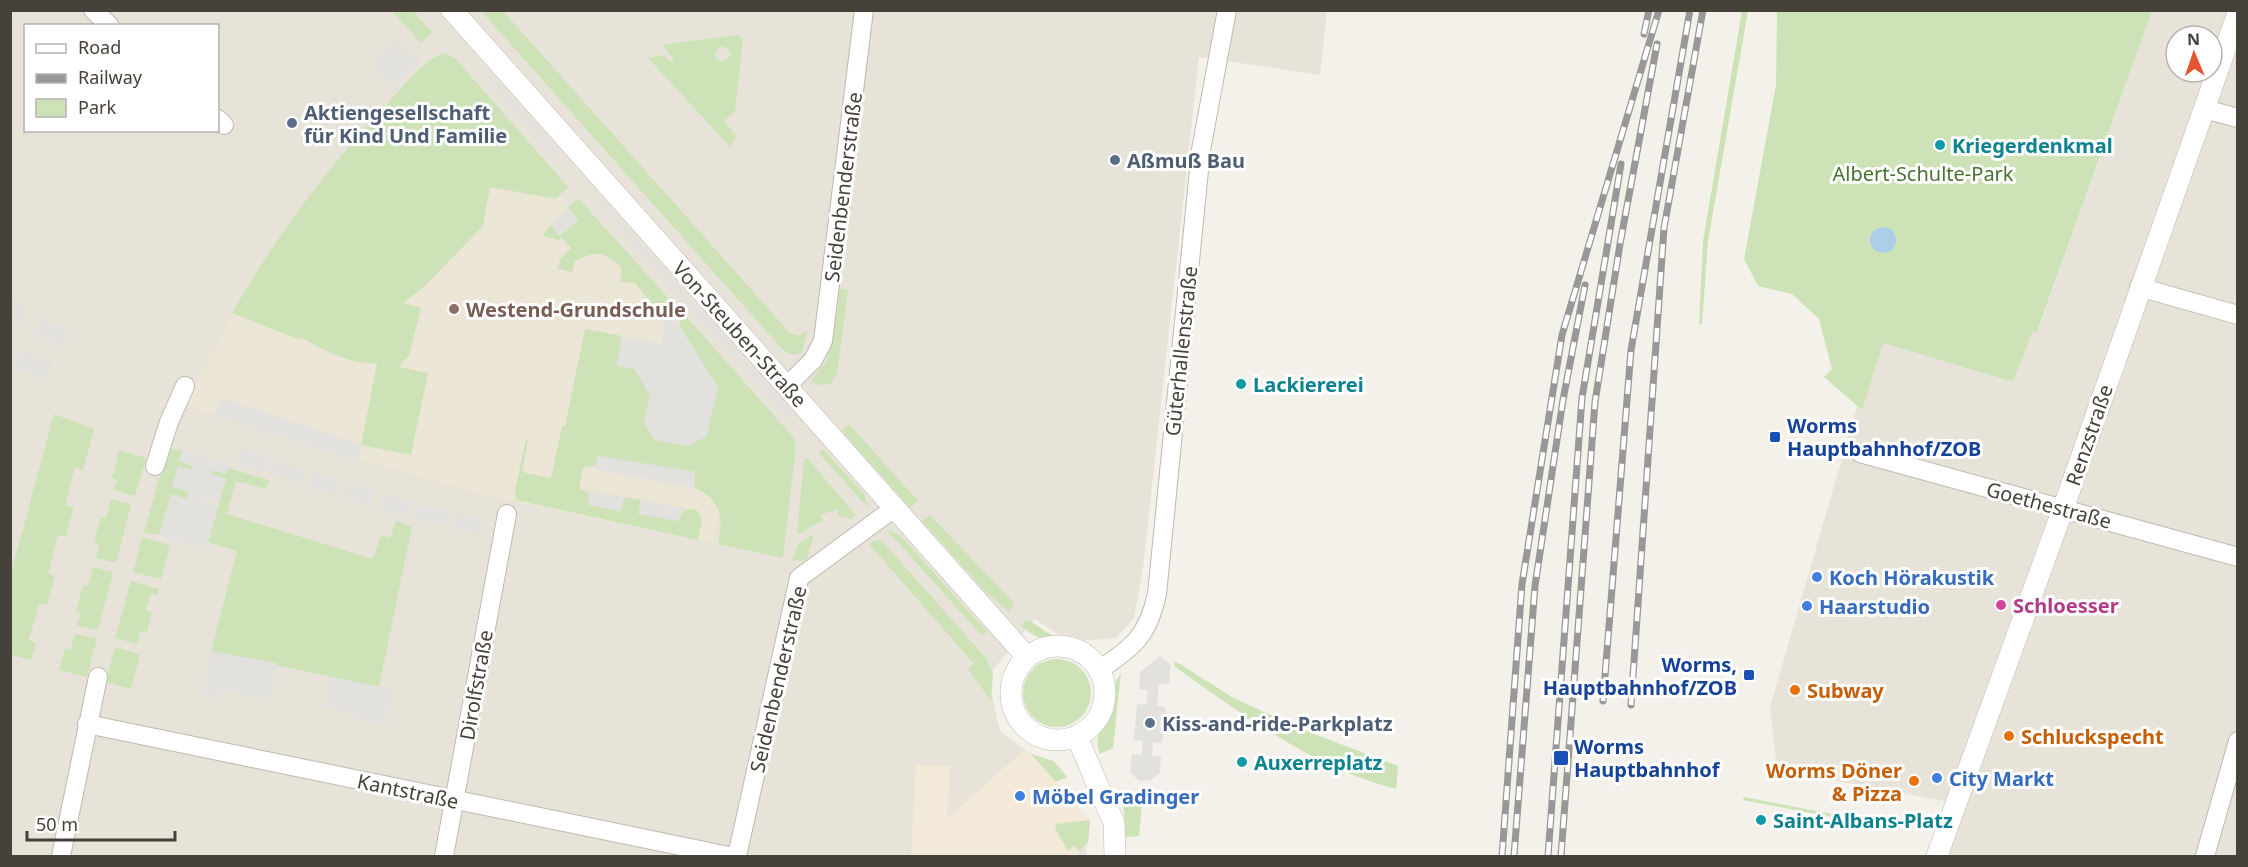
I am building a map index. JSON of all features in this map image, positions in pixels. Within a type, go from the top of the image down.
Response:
[{"type":"street","points":[[93,10],[108,24]]},
{"type":"street","name":"Von-Steuben-Straße","points":[[452,10],[787,386],[893,509],[1027,657]]},
{"type":"street","name":"Seidenbenderstraße","points":[[787,386],[813,360],[823,340],[864,10]]},
{"type":"street","name":"Güterhallenstraße","points":[[1099,670],[1131,647],[1146,631],[1157,594],[1201,150],[1227,10]]},
{"type":"street","name":"Renzstraße","points":[[1937,856],[2063,509],[2139,287],[2238,13]]},
{"type":"street","points":[[2204,109],[2238,118]]},
{"type":"street","points":[[2139,287],[2238,315]]},
{"type":"street","points":[[155,466],[169,422],[185,386]]},
{"type":"street","name":"Goethestraße","points":[[1860,453],[2238,557]]},
{"type":"street","name":"Seidenbenderstraße","points":[[736,856],[799,578],[893,509]]},
{"type":"street","name":"Dirolfstraße","points":[[444,856],[507,514]]},
{"type":"street","points":[[1061,646],[1079,651],[1099,670],[1105,686],[1104,703],[1092,726],[1077,737],[1061,740],[1043,738],[1027,729],[1016,715],[1011,689],[1016,672],[1027,657],[1043,649],[1061,646]]},
{"type":"street","points":[[61,856],[87,723],[99,677]]},
{"type":"street","name":"Kantstraße","points":[[87,723],[729,856]]},
{"type":"street","points":[[1077,737],[1114,823],[1115,856]]},
{"type":"street","points":[[2205,856],[2238,741]]},
{"type":"shaded area","points":[[10,11],[1327,11],[1320,75],[1199,57],[1143,568],[1134,618],[1116,638],[1069,642],[1035,619],[992,671],[991,692],[1000,731],[1031,754],[1090,820],[1086,856],[11,856]]},
{"type":"shaded area","points":[[2152,11],[2237,11],[2237,856],[1947,856],[1962,804],[1777,770],[1770,707],[1868,369],[1883,343],[2013,382],[2033,331],[2038,331]]},
{"type":"shaded area","points":[[397,40],[419,62],[394,87],[371,65]]},
{"type":"shaded area","points":[[484,68],[561,154],[556,158],[480,72]]},
{"type":"shaded area","name":"Westend-Grundschule","points":[[502,131],[744,407],[713,543],[492,497],[358,459],[357,462],[185,405],[232,313],[255,323]]},
{"type":"shaded area","points":[[600,199],[792,413],[788,417],[596,203]]},
{"type":"shaded area","points":[[568,208],[578,220],[560,236],[550,225]]},
{"type":"shaded area","points":[[11,300],[27,310],[20,324],[11,319]]},
{"type":"shaded area","points":[[652,312],[679,326],[718,387],[707,436],[688,446],[655,440],[644,424],[650,396],[635,369],[617,365],[622,336],[661,344],[665,322],[651,318]]},
{"type":"shaded area","points":[[42,318],[69,332],[61,346],[35,332]]},
{"type":"shaded area","points":[[23,351],[51,365],[43,380],[15,366]]},
{"type":"shaded area","points":[[221,398],[361,445],[357,462],[215,415]]},
{"type":"shaded area","points":[[241,448],[270,458],[265,472],[237,462]]},
{"type":"shaded area","points":[[182,451],[228,465],[226,474],[212,470],[211,474],[226,479],[220,500],[205,496],[203,502],[218,506],[205,549],[159,535],[171,494],[187,499],[189,492],[172,486],[178,466],[192,470],[193,466],[179,461]]},
{"type":"shaded area","points":[[598,456],[695,472],[693,484],[696,488],[588,468],[596,465]]},
{"type":"shaded area","points":[[277,461],[305,470],[300,483],[272,474]]},
{"type":"shaded area","points":[[312,472],[341,481],[336,495],[307,486]]},
{"type":"shaded area","points":[[348,484],[376,492],[371,506],[344,498]]},
{"type":"shaded area","points":[[586,490],[624,497],[621,511],[589,505],[590,497]]},
{"type":"shaded area","points":[[383,494],[412,503],[408,517],[379,508]]},
{"type":"shaded area","points":[[641,500],[689,509],[681,512],[679,521],[638,514]]},
{"type":"shaded area","points":[[419,505],[448,512],[444,526],[415,519]]},
{"type":"shaded area","points":[[455,513],[484,521],[481,535],[451,528]]},
{"type":"shaded area","points":[[211,651],[277,663],[270,700],[217,690],[215,698],[203,696]]},
{"type":"shaded area","name":"Kiss-and-ride-Parkplatz","points":[[1160,656],[1171,665],[1169,684],[1159,684],[1157,706],[1166,707],[1162,743],[1153,742],[1152,756],[1161,756],[1160,773],[1151,780],[1139,781],[1130,772],[1132,754],[1141,755],[1143,741],[1134,740],[1137,704],[1146,705],[1148,691],[1139,689],[1140,672]]},
{"type":"shaded area","points":[[331,677],[392,689],[386,724],[354,718],[354,713],[325,707]]},
{"type":"shaded area","name":"Möbel Gradinger","points":[[1024,750],[1031,754],[1090,820],[1056,824],[1055,828],[1068,851],[1074,846],[1079,851],[1079,856],[911,856],[916,765],[950,766],[947,819]]},
{"type":"green space","points":[[392,11],[413,11],[432,32],[421,43]]},
{"type":"green space","points":[[481,11],[503,11],[790,333],[798,336],[808,331],[802,352],[793,355],[784,351]]},
{"type":"green space","points":[[1742,11],[1748,11],[1708,241],[1702,324],[1699,324],[1703,241]]},
{"type":"green space","name":"Albert-Schulte-Park","points":[[1777,11],[2152,11],[2037,332],[2033,331],[2013,382],[1883,343],[1862,410],[1824,377],[1832,369],[1819,319],[1792,294],[1758,286],[1744,259],[1776,85]]},
{"type":"green space","points":[[740,35],[740,39],[743,39],[735,111],[724,121],[736,135],[731,148],[648,58],[664,55],[671,62],[674,59],[663,46]],"holes":[[[722,46],[730,51],[730,56],[722,62],[715,57],[715,52]]]},
{"type":"green space","points":[[443,53],[455,58],[568,187],[556,199],[490,187],[483,226],[424,287],[403,303],[421,308],[409,356],[399,367],[428,373],[411,455],[361,445],[377,363],[348,359],[301,337],[300,340],[232,313],[266,257],[304,203],[345,151],[414,74]]},
{"type":"green space","points":[[578,198],[672,302],[665,318],[652,312],[653,305],[635,283],[620,282],[622,269],[606,256],[595,254],[582,257],[575,261],[572,272],[558,269],[560,259],[571,248],[561,237],[560,240],[543,236],[550,225],[560,236],[578,220],[568,208]]},
{"type":"green space","points":[[840,289],[848,290],[837,374],[830,384],[819,385],[811,381],[826,361],[833,342]]},
{"type":"green space","points":[[684,314],[793,437],[796,446],[783,558],[718,544],[721,525],[718,510],[710,498],[694,487],[695,472],[598,456],[596,465],[583,468],[579,488],[589,493],[589,505],[620,511],[624,497],[641,500],[639,514],[678,521],[684,510],[696,509],[702,519],[698,540],[516,500],[515,490],[526,440],[528,440],[522,472],[551,478],[562,426],[565,426],[585,329],[622,336],[617,365],[635,369],[650,396],[644,424],[706,436],[718,387],[679,326]]},
{"type":"green space","points":[[54,414],[94,429],[83,470],[75,468],[65,505],[74,507],[66,537],[58,535],[48,573],[55,576],[47,605],[39,603],[29,640],[36,643],[31,660],[11,655],[11,573]]},
{"type":"green space","points":[[849,424],[918,501],[910,508],[842,431]]},
{"type":"green space","points":[[168,448],[182,451],[179,461],[193,465],[187,499],[171,495],[159,535],[144,532]]},
{"type":"green space","points":[[823,449],[864,494],[869,509],[819,453]]},
{"type":"green space","points":[[119,450],[146,458],[135,496],[114,490],[117,480],[112,478]]},
{"type":"green space","points":[[807,458],[856,515],[852,519],[838,516],[838,509],[820,515],[823,520],[797,535],[804,460]]},
{"type":"green space","points":[[228,468],[269,480],[266,489],[236,481],[227,514],[373,559],[381,535],[390,538],[396,521],[412,526],[379,687],[211,651],[237,551],[208,542],[226,480],[211,475],[212,470],[226,474]]},
{"type":"green space","points":[[111,499],[131,504],[116,563],[96,558],[99,545],[94,543],[101,517],[106,518]]},
{"type":"green space","points":[[930,515],[1014,603],[1009,612],[984,590],[922,521]]},
{"type":"green space","points":[[886,529],[901,536],[987,632],[982,636]]},
{"type":"green space","points":[[814,534],[807,558],[804,561],[792,560],[798,544]]},
{"type":"green space","points":[[142,537],[170,545],[161,579],[133,572]]},
{"type":"green space","points":[[876,540],[882,541],[986,658],[993,673],[991,701],[968,669],[974,664],[869,544]]},
{"type":"green space","points":[[93,567],[113,572],[98,630],[77,626],[81,613],[76,611],[83,585],[88,586]]},
{"type":"green space","points":[[131,581],[159,589],[157,595],[151,593],[146,610],[152,612],[147,632],[140,631],[137,644],[115,638]]},
{"type":"green space","points":[[1025,621],[1030,621],[1054,637],[1054,640],[1032,634],[1021,625]]},
{"type":"green space","points":[[75,634],[97,639],[87,677],[59,670],[65,649],[70,650]]},
{"type":"green space","points":[[115,647],[140,654],[131,689],[106,682]]},
{"type":"green space","points":[[1057,659],[1070,662],[1081,669],[1088,680],[1091,693],[1088,706],[1081,717],[1070,724],[1057,727],[1044,724],[1033,717],[1026,706],[1023,693],[1026,680],[1033,669],[1044,662]]},
{"type":"green space","points":[[1175,661],[1232,697],[1296,727],[1398,766],[1396,789],[1337,768],[1280,738],[1174,666]]},
{"type":"green space","points":[[1121,673],[1113,748],[1100,754],[1098,742],[1100,731],[1114,686]]},
{"type":"green space","points":[[1031,754],[1054,761],[1067,777],[1056,782]]},
{"type":"green space","points":[[1143,794],[1139,836],[1126,837],[1123,802]]},
{"type":"green space","points":[[1744,797],[1832,814],[1831,817],[1743,800]]},
{"type":"green space","points":[[1090,820],[1088,842],[1079,851],[1074,846],[1068,851],[1055,828],[1056,824]]},
{"type":"water","points":[[1883,227],[1892,231],[1896,240],[1892,249],[1883,253],[1874,249],[1870,240],[1874,231]]},
{"type":"railway","points":[[1644,34],[1649,10]]},
{"type":"railway","points":[[1502,856],[1522,584],[1562,335],[1659,10]]},
{"type":"railway","points":[[1603,701],[1631,350],[1690,10]]},
{"type":"railway","points":[[1631,705],[1664,228],[1703,10]]},
{"type":"railway","points":[[1561,856],[1595,402],[1620,244],[1657,44]]},
{"type":"railway","points":[[1548,856],[1582,398],[1621,164]]},
{"type":"railway","points":[[1514,856],[1535,586],[1563,400],[1585,285]]},
{"type":"place","name":"Aktiengesellschaft für Kind Und Familie","points":[[292,123]]},
{"type":"place","name":"Kriegerdenkmal","points":[[1940,145]]},
{"type":"place","name":"Aßmuß Bau","points":[[1115,160]]},
{"type":"place","name":"Westend-Grundschule","points":[[454,309]]},
{"type":"place","name":"Lackiererei","points":[[1241,384]]},
{"type":"place","name":"Worms Hauptbahnhof/ZOB","points":[[1775,437]]},
{"type":"place","name":"Koch Hörakustik","points":[[1817,577]]},
{"type":"place","name":"Schloesser","points":[[2001,605]]},
{"type":"place","name":"Haarstudio","points":[[1807,606]]},
{"type":"place","name":"Worms, Hauptbahnhof/ZOB","points":[[1749,675]]},
{"type":"place","name":"Subway","points":[[1795,690]]},
{"type":"place","name":"Kiss-and-ride-Parkplatz","points":[[1150,723]]},
{"type":"place","name":"Schluckspecht","points":[[2009,736]]},
{"type":"place","name":"Worms Hauptbahnhof","points":[[1561,758]]},
{"type":"place","name":"Auxerreplatz","points":[[1242,762]]},
{"type":"place","name":"City Markt","points":[[1937,778]]},
{"type":"place","name":"Worms Döner & Pizza","points":[[1914,781]]},
{"type":"place","name":"Möbel Gradinger","points":[[1020,796]]},
{"type":"place","name":"Saint-Albans-Platz","points":[[1761,820]]}]
